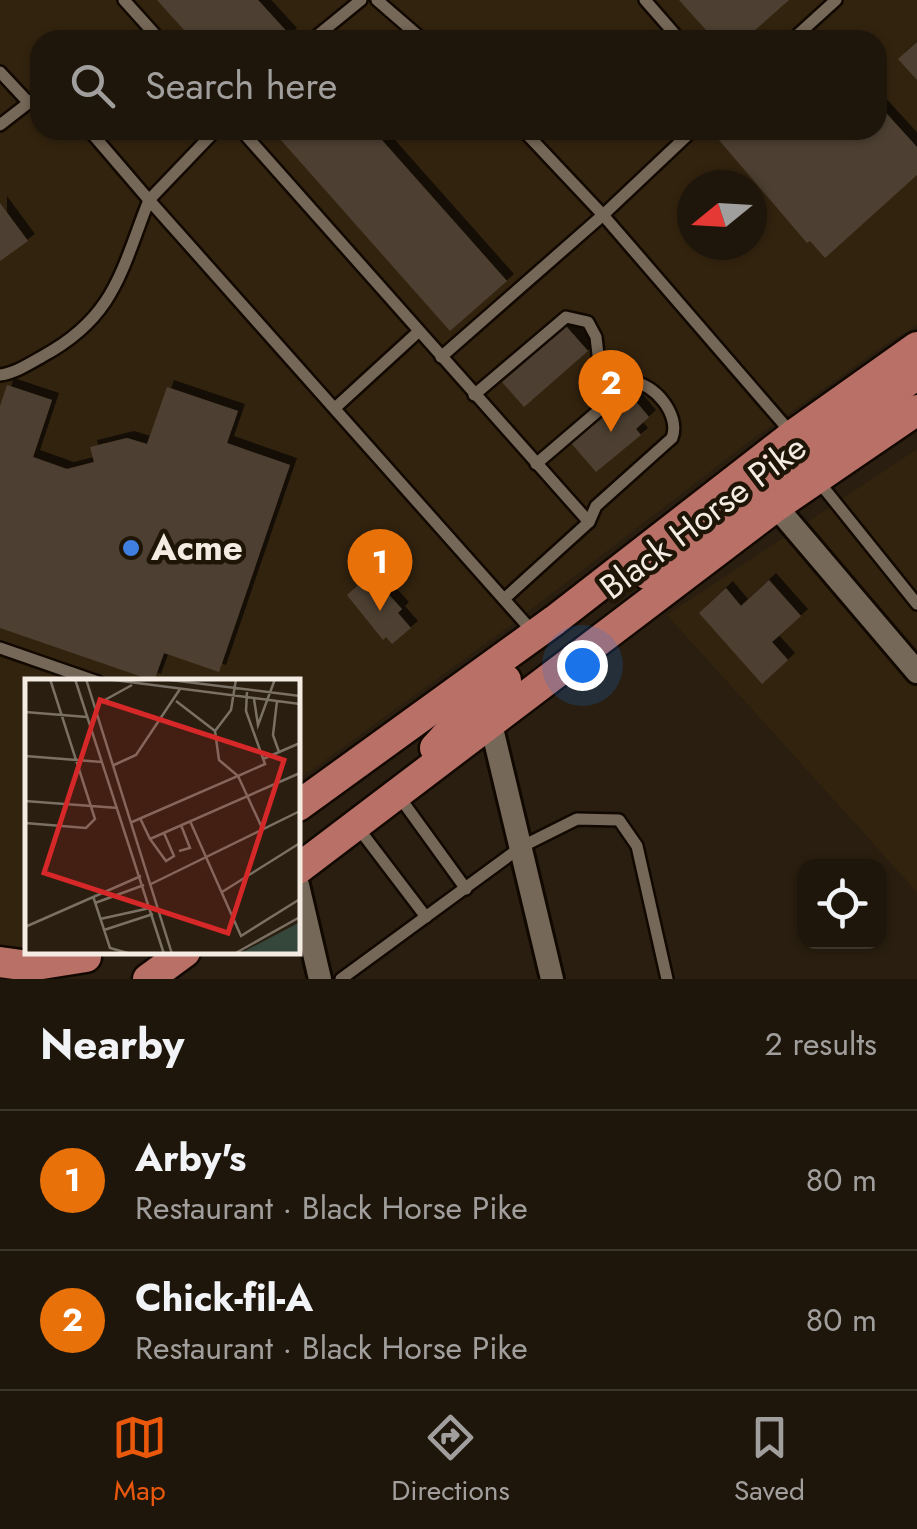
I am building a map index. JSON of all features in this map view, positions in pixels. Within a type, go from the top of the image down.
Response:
[{"type":"main road","name":"Black Horse Pike","points":[[809,462],[917,347]]},
{"type":"main road","points":[[388,798],[478,701],[761,489],[788,478],[917,374]]},
{"type":"main road","name":"Black Horse Pike","points":[[300,805],[535,634],[761,489],[916,412]]},
{"type":"main road","name":"Black Horse Pike","points":[[300,867],[491,724],[761,489]]},
{"type":"main road","points":[[0,962],[29,966],[89,954]]},
{"type":"main road","points":[[55,979],[89,954]]},
{"type":"main road","points":[[148,979],[183,954]]},
{"type":"street","points":[[761,489],[917,672]]},
{"type":"street","points":[[491,724],[552,979]]},
{"type":"street","points":[[300,894],[320,979]]},
{"type":"lane","points":[[124,0],[151,30]]},
{"type":"lane","points":[[324,30],[361,0]]},
{"type":"lane","points":[[377,0],[412,30]]},
{"type":"lane","points":[[645,0],[671,30]]},
{"type":"lane","points":[[803,30],[836,0]]},
{"type":"lane","points":[[0,72],[28,103],[0,125]]},
{"type":"lane","points":[[98,140],[535,634]]},
{"type":"lane","points":[[0,376],[46,354],[102,312],[116,288],[149,200],[206,140]]},
{"type":"lane","points":[[250,140],[589,522]]},
{"type":"lane","points":[[533,140],[602,215],[809,462],[917,604]]},
{"type":"lane","points":[[440,357],[682,140]]},
{"type":"lane","points":[[474,395],[566,316],[588,322],[593,329],[599,363]]},
{"type":"lane","points":[[335,408],[418,332]]},
{"type":"lane","points":[[504,600],[589,522],[596,506],[672,438],[676,429],[671,411],[645,385],[632,382],[536,464]]},
{"type":"lane","points":[[0,648],[89,679]]},
{"type":"lane","points":[[388,798],[466,888]]},
{"type":"lane","points":[[341,979],[521,847],[577,819],[618,820],[637,846],[668,979]]},
{"type":"lane","points":[[355,824],[426,918]]},
{"type":"shaded area","points":[[0,0],[917,0],[917,325],[750,441],[511,625],[300,779],[300,679],[25,679],[25,951],[0,947]]},
{"type":"shaded area","points":[[917,449],[917,892],[667,615]]},
{"type":"building","points":[[157,0],[258,0],[285,30],[184,30]]},
{"type":"building","points":[[679,0],[789,0],[755,30],[706,30]]},
{"type":"building","points":[[917,42],[917,80],[898,59]]},
{"type":"building","points":[[887,114],[917,147],[917,175],[825,258],[810,241],[807,243],[767,196],[767,170],[745,170],[719,140],[887,140]]},
{"type":"building","points":[[281,140],[382,140],[507,281],[450,331]]},
{"type":"building","points":[[0,203],[28,241],[0,261]]},
{"type":"building","points":[[566,326],[588,351],[524,407],[502,382]]},
{"type":"building","name":"Acme","points":[[7,385],[52,400],[33,457],[67,469],[94,462],[90,447],[127,438],[147,444],[167,387],[238,411],[227,443],[290,465],[219,672],[164,653],[155,679],[148,679],[0,628],[0,406]]},
{"type":"building","points":[[629,393],[649,417],[636,429],[641,435],[596,472],[571,443]]},
{"type":"building","points":[[370,574],[402,609],[398,613],[411,628],[392,644],[386,637],[383,640],[347,595]]},
{"type":"building","points":[[769,580],[801,616],[772,642],[788,660],[762,684],[699,613],[726,588],[741,606]]},
{"type":"place","name":"Chick-fil-A","points":[[611,432]]},
{"type":"place","name":"Acme","points":[[131,548]]},
{"type":"place","name":"Arby's","points":[[380,611]]}]
